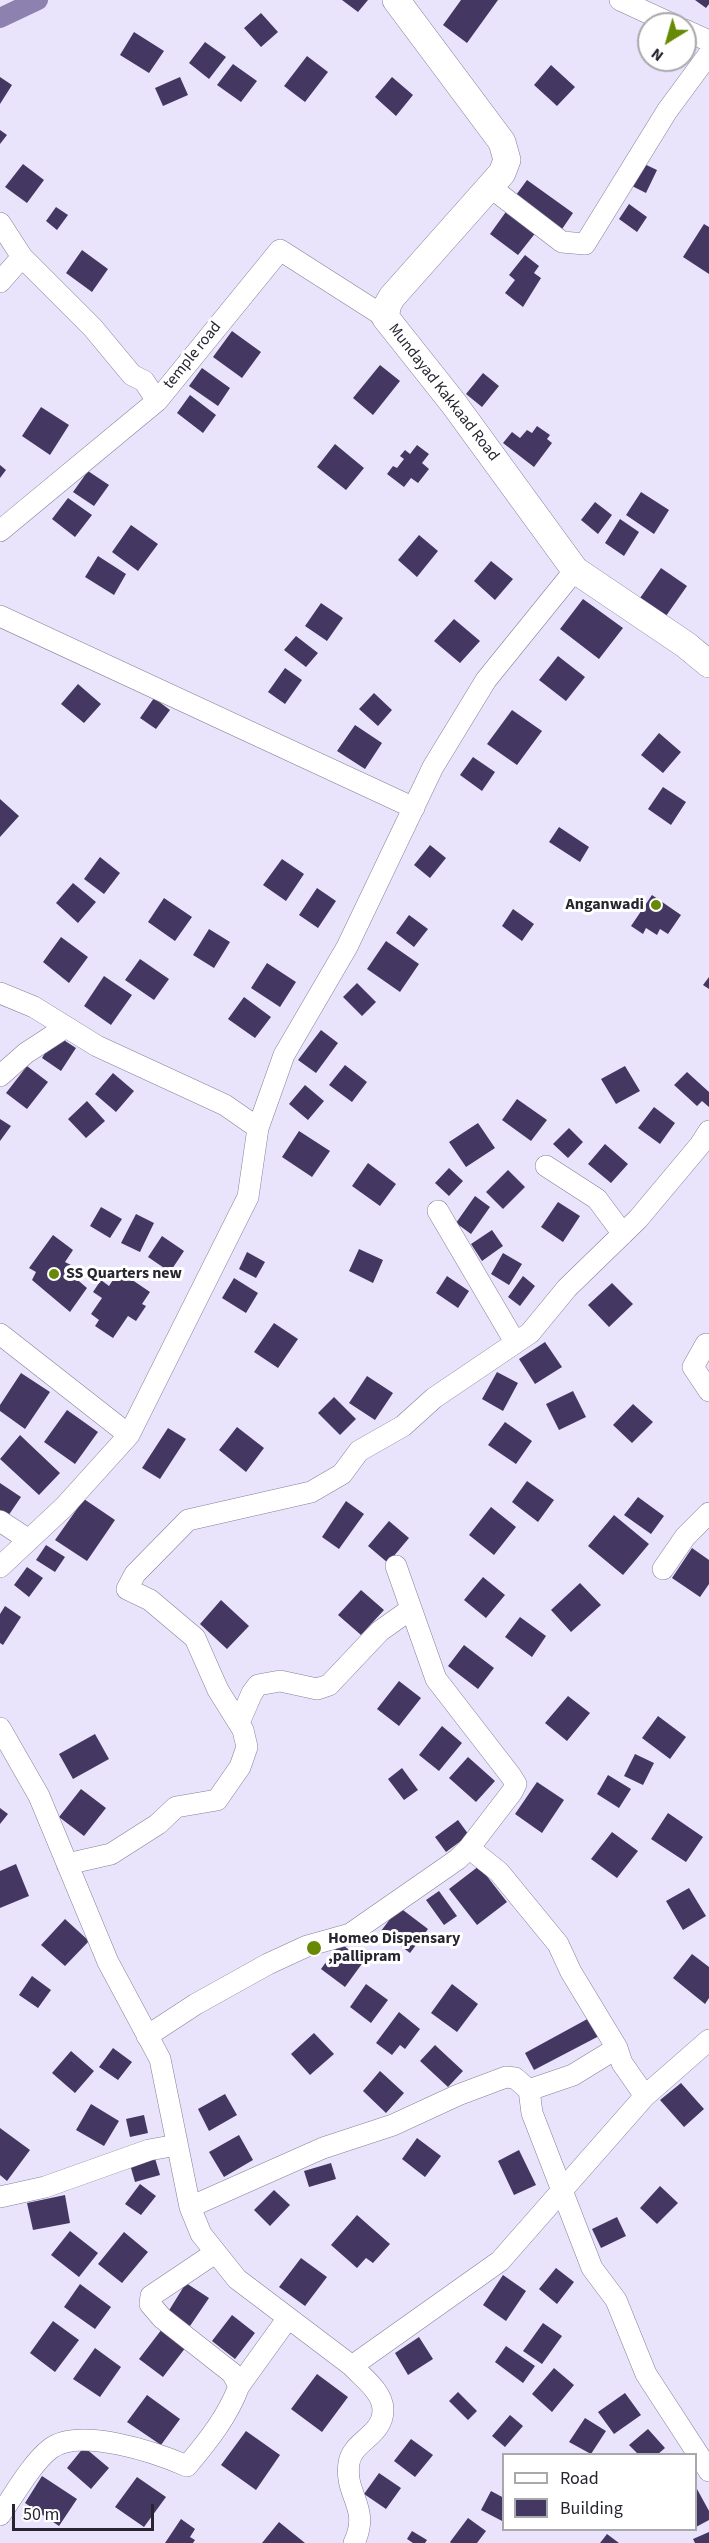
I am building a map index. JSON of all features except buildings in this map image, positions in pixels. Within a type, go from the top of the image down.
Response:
[{"type":"main road","name":"Mundayad Kakkaad Road","points":[[396,0],[502,142],[507,160],[502,173],[392,297],[385,318],[454,404],[575,570],[709,664]]},
{"type":"street","points":[[620,0],[646,12]]},
{"type":"street","points":[[490,187],[562,242],[585,244],[667,111],[709,54]]},
{"type":"street","points":[[0,223],[22,257],[93,328],[132,375],[144,381],[157,400]]},
{"type":"street","name":"temple road","points":[[0,531],[157,400],[280,250],[385,318]]},
{"type":"street","points":[[0,282],[22,257]]},
{"type":"street","points":[[0,1568],[64,1507],[129,1435],[248,1197],[258,1128],[284,1055],[348,948],[433,767],[486,680],[575,570]]},
{"type":"street","points":[[0,616],[414,807]]},
{"type":"street","points":[[0,993],[34,1007],[97,1046],[225,1105],[258,1128]]},
{"type":"street","points":[[0,1076],[26,1053],[66,1027]]},
{"type":"street","points":[[67,1864],[111,1854],[158,1824],[176,1807],[217,1800],[240,1767],[247,1747],[239,1723],[218,1690],[195,1638],[150,1600],[128,1589],[135,1574],[188,1520],[311,1492],[342,1474],[359,1451],[403,1426],[434,1398],[530,1333],[567,1288],[623,1234],[668,1185],[709,1131]]},
{"type":"street","points":[[546,1166],[597,1199],[623,1234]]},
{"type":"street","points":[[438,1211],[515,1342]]},
{"type":"street","points":[[0,1334],[129,1435]]},
{"type":"street","points":[[706,1344],[693,1367],[709,1391]]},
{"type":"street","points":[[663,1569],[685,1537],[709,1513]]},
{"type":"street","points":[[0,1521],[29,1540]]},
{"type":"street","points":[[147,2036],[196,2004],[268,1964],[307,1946],[350,1934],[469,1848],[516,1784],[436,1679],[396,1566]]},
{"type":"street","points":[[239,1723],[258,1685],[280,1681],[317,1689],[329,1684],[380,1631],[411,1609]]},
{"type":"street","points":[[0,1728],[39,1796],[108,1962],[160,2060],[190,2207],[201,2234],[237,2279],[352,2366],[374,2387],[383,2409],[379,2426],[349,2460],[348,2474],[360,2511],[358,2535],[376,2543]]},
{"type":"street","points":[[469,1848],[499,1872],[558,1944],[571,1972],[622,2062],[645,2096]]},
{"type":"street","points":[[352,2366],[500,2261],[645,2096],[709,2040]]},
{"type":"street","points":[[529,2090],[573,2075],[616,2048]]},
{"type":"street","points":[[190,2207],[323,2148],[393,2125],[458,2095],[506,2077],[515,2078],[529,2090],[532,2113],[592,2268],[616,2300],[646,2374],[709,2471]]},
{"type":"street","points":[[0,2197],[45,2187],[148,2150],[177,2145]]},
{"type":"street","points":[[215,2253],[151,2296],[150,2304],[162,2318],[232,2373],[239,2385]]},
{"type":"street","points":[[0,2515],[51,2448],[75,2441],[113,2443],[188,2466],[219,2425],[234,2401],[239,2385],[288,2318]]},
{"type":"waterway","points":[[0,18],[38,0]]},
{"type":"place","name":"Anganwadi","points":[[656,905]]},
{"type":"place","name":"SS Quarters new","points":[[54,1274]]},
{"type":"place","name":"Homeo Dispensary ,pallipram","points":[[314,1948]]}]
